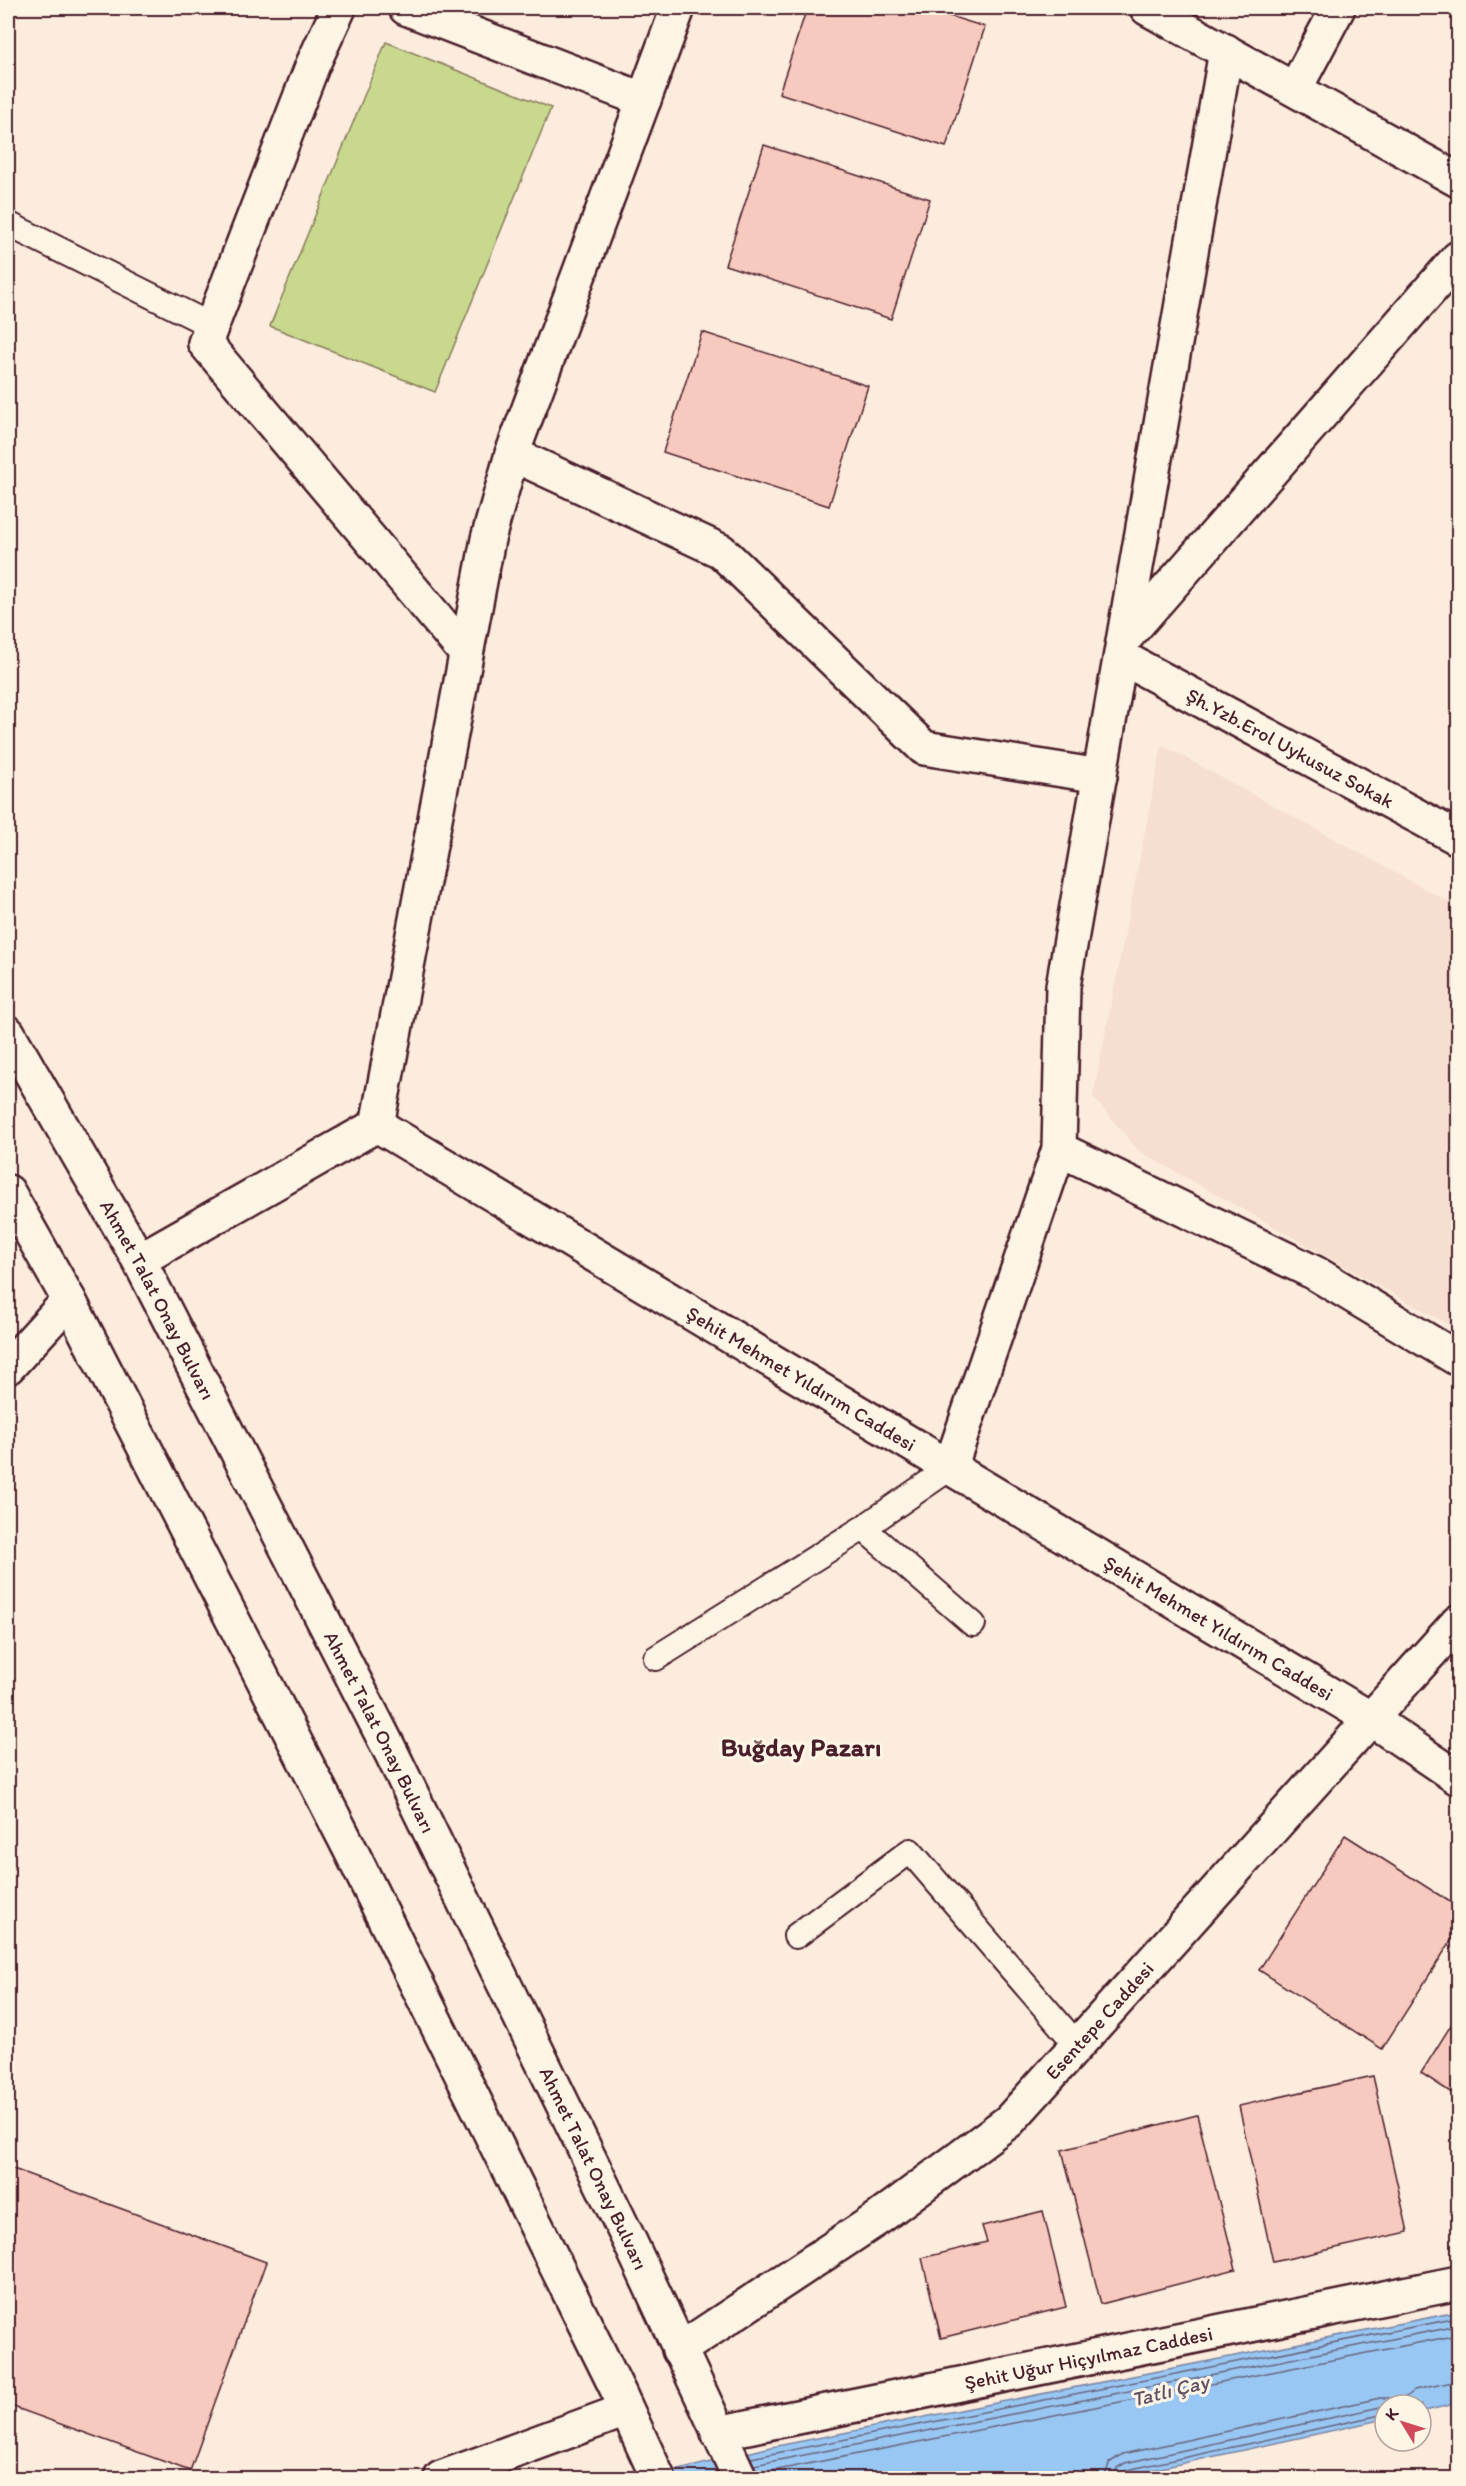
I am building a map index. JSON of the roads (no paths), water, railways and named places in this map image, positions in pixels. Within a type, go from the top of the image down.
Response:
[{"type":"street","points":[[339,8],[313,64],[205,344],[466,653]]},
{"type":"street","points":[[406,8],[644,100]]},
{"type":"street","points":[[139,1260],[377,1125],[488,539],[512,454],[678,8]]},
{"type":"street","points":[[1147,8],[1458,180]]},
{"type":"street","points":[[1295,89],[1338,8]]},
{"type":"street","points":[[950,1468],[1059,1149],[1063,987],[1226,51]]},
{"type":"street","points":[[1122,648],[1458,258]]},
{"type":"street","points":[[512,454],[721,551],[924,748],[1100,776]]},
{"type":"street","name":"Şh.Yzb.Erol Uykusuz Sokak","points":[[1122,648],[1458,838]]},
{"type":"street","name":"Ahmet Talat Onay Bulvarı","points":[[8,1033],[139,1260],[392,1754],[625,2231],[740,2478]]},
{"type":"street","name":"Şehit Mehmet Yıldırım Caddesi","points":[[377,1125],[1371,1719],[1458,1778]]},
{"type":"street","points":[[1059,1149],[1315,1273],[1458,1359]]},
{"type":"street","points":[[8,1192],[69,1300],[350,1849],[654,2471]]},
{"type":"street","points":[[8,1367],[69,1300]]},
{"type":"street","name":"Esentepe Caddesi","points":[[679,2350],[880,2217],[1009,2121],[1458,1622]]},
{"type":"street","name":"Şehit Uğur Hiçyılmaz Caddesi","points":[[721,2439],[1458,2283]]},
{"type":"street","points":[[441,2478],[626,2410]]},
{"type":"lane","points":[[8,224],[212,326]]},
{"type":"lane","points":[[656,1658],[863,1528],[950,1468]]},
{"type":"lane","points":[[863,1528],[973,1624]]},
{"type":"lane","points":[[796,1936],[910,1851],[1078,2046]]},
{"type":"water","name":"Tatlı Çay","points":[[1458,2312],[1458,2403],[1433,2409],[1433,2393],[1373,2393],[1373,2422],[1115,2478],[647,2478],[767,2448]]},
{"type":"district","name":"Buğday Pazarı","points":[[801,1747]]}]
